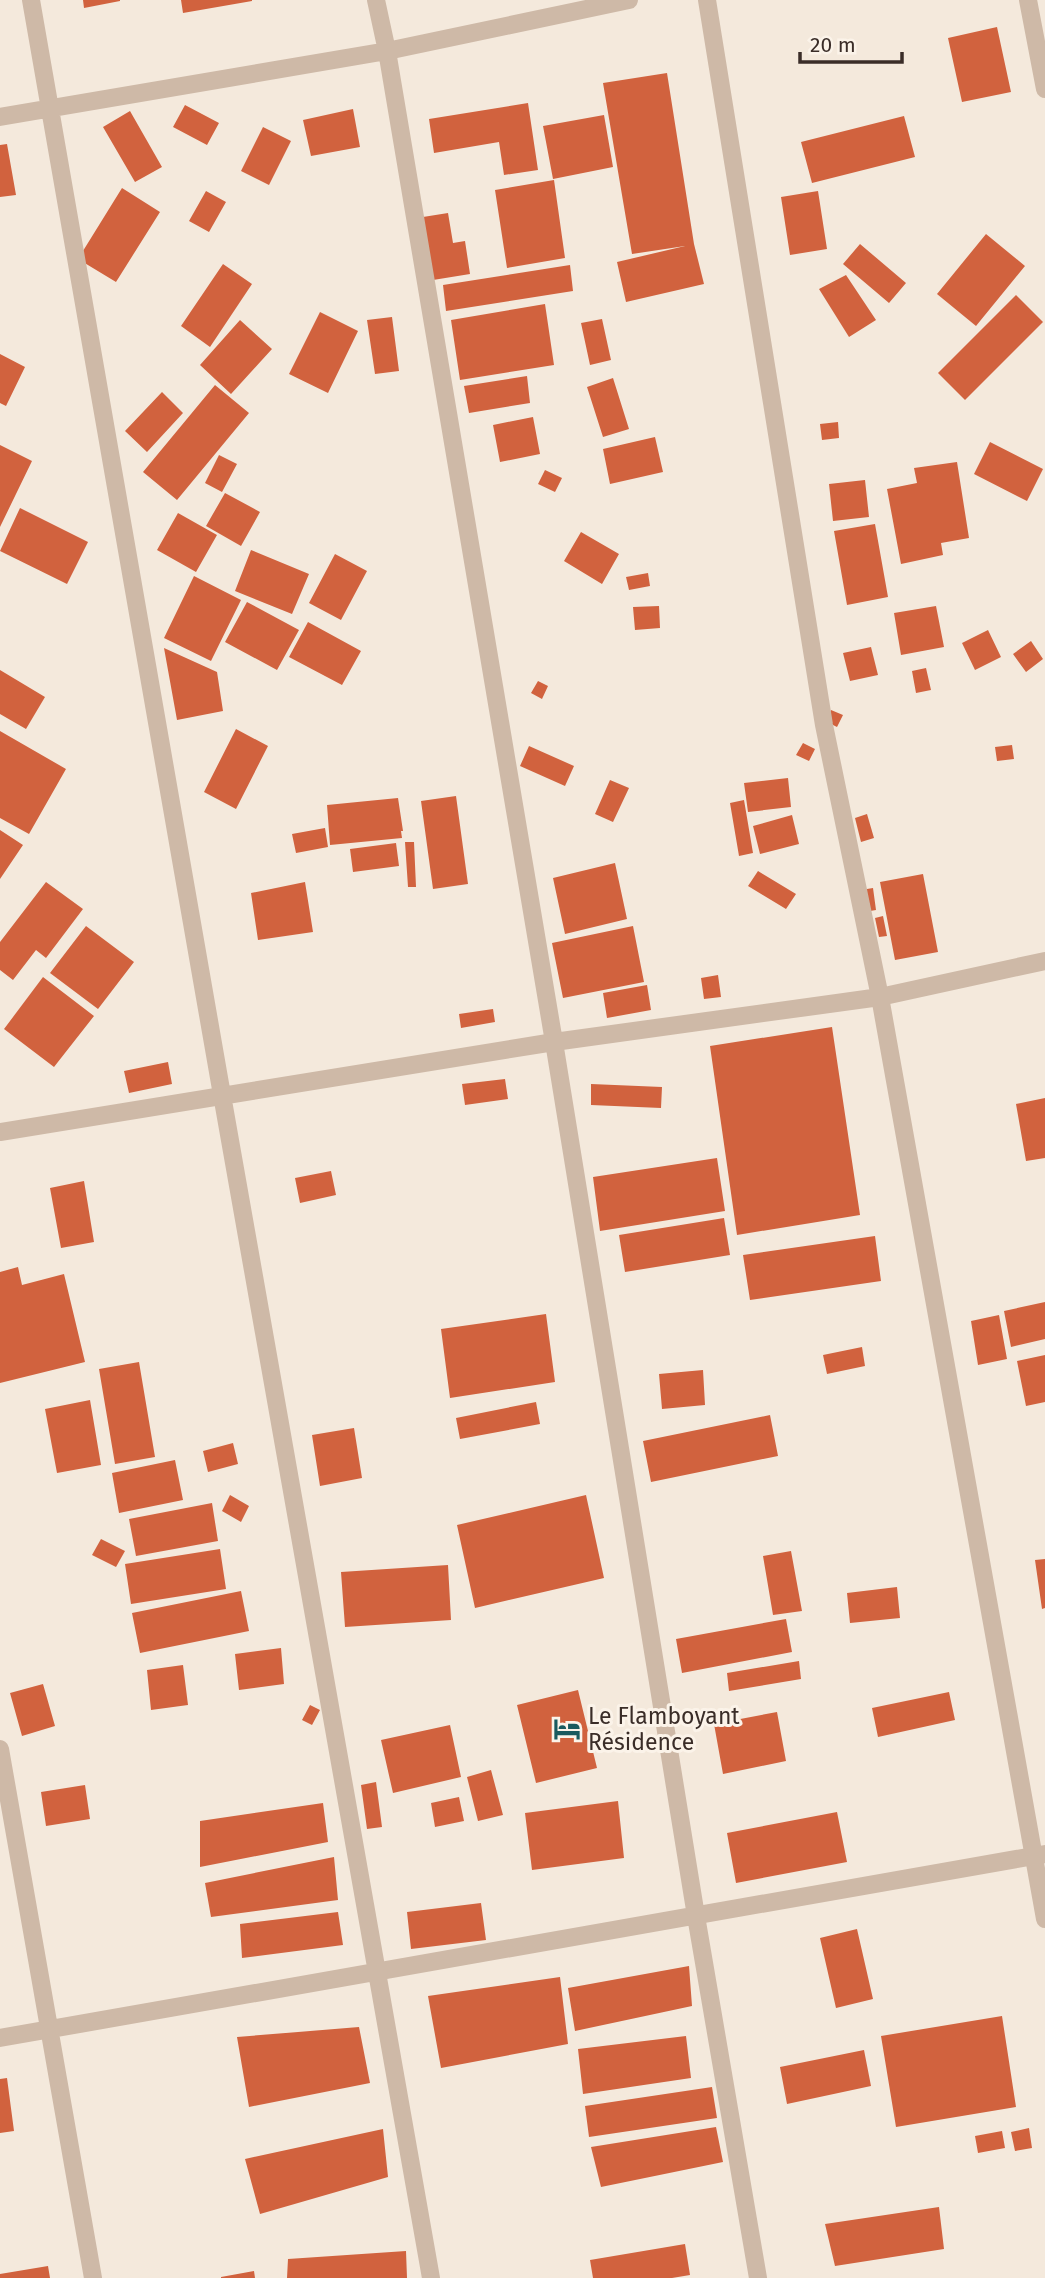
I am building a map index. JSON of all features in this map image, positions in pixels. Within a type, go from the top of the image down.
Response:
[{"type":"street","points":[[31,0],[431,2278]]},
{"type":"street","points":[[376,0],[387,51],[554,1042],[696,1916],[758,2278]]},
{"type":"street","points":[[0,117],[387,51],[629,0]]},
{"type":"street","points":[[707,0],[824,725],[880,997],[1039,1855],[1045,1919]]},
{"type":"street","points":[[1028,0],[1045,89]]},
{"type":"street","points":[[0,1132],[554,1042],[880,997],[1045,961]]},
{"type":"street","points":[[0,1749],[93,2278]]},
{"type":"street","points":[[0,2038],[1039,1855]]},
{"type":"building","points":[[83,0],[120,0],[120,1],[84,8]]},
{"type":"building","points":[[181,0],[252,0],[252,1],[183,13]]},
{"type":"building","points":[[997,27],[1011,92],[962,102],[948,38]]},
{"type":"building","points":[[667,73],[694,244],[704,284],[626,302],[617,262],[685,246],[632,254],[603,83]]},
{"type":"building","points":[[528,103],[538,170],[504,175],[499,142],[434,153],[429,119]]},
{"type":"building","points":[[185,105],[219,123],[207,145],[173,127]]},
{"type":"building","points":[[353,109],[360,147],[311,156],[303,120]]},
{"type":"building","points":[[130,111],[162,167],[135,182],[103,127]]},
{"type":"building","points":[[604,115],[613,167],[553,179],[543,126]]},
{"type":"building","points":[[904,116],[915,157],[812,183],[801,142]]},
{"type":"building","points":[[263,127],[291,141],[269,185],[241,171]]},
{"type":"building","points":[[7,144],[16,195],[0,197],[0,145]]},
{"type":"building","points":[[554,180],[565,258],[507,268],[495,190]]},
{"type":"building","points":[[122,188],[160,212],[116,282],[78,259]]},
{"type":"building","points":[[206,191],[226,202],[209,232],[189,221]]},
{"type":"building","points":[[818,191],[827,249],[790,255],[781,197]]},
{"type":"building","points":[[448,213],[453,243],[465,241],[470,274],[433,280],[423,217]]},
{"type":"building","points":[[986,234],[1025,266],[976,326],[937,294]]},
{"type":"building","points":[[860,244],[906,283],[889,303],[843,264]]},
{"type":"building","points":[[223,264],[252,284],[210,347],[181,326]]},
{"type":"building","points":[[570,265],[573,291],[446,311],[443,285]]},
{"type":"building","points":[[846,275],[876,320],[849,337],[819,289]]},
{"type":"building","points":[[1016,295],[1043,322],[965,400],[938,373]]},
{"type":"building","points":[[545,304],[554,365],[460,380],[451,320]]},
{"type":"building","points":[[320,312],[358,331],[328,393],[289,374]]},
{"type":"building","points":[[392,317],[399,371],[375,374],[367,320]]},
{"type":"building","points":[[602,319],[611,360],[590,365],[581,323]]},
{"type":"building","points":[[240,320],[272,349],[231,394],[200,365]]},
{"type":"building","points":[[0,354],[25,367],[6,406],[0,403]]},
{"type":"building","points":[[527,376],[530,403],[469,413],[464,386]]},
{"type":"building","points":[[613,378],[629,429],[603,437],[587,387]]},
{"type":"building","points":[[215,385],[249,413],[177,500],[143,472]]},
{"type":"building","points":[[162,392],[183,413],[147,452],[125,431]]},
{"type":"building","points":[[533,417],[540,454],[500,462],[493,425]]},
{"type":"building","points":[[838,422],[839,438],[822,440],[820,424]]},
{"type":"building","points":[[655,437],[663,472],[610,484],[603,449]]},
{"type":"building","points":[[990,442],[1043,469],[1027,501],[974,474]]},
{"type":"building","points":[[0,445],[32,461],[0,527]]},
{"type":"building","points":[[219,455],[237,464],[222,492],[205,483]]},
{"type":"building","points":[[957,462],[969,538],[941,543],[943,555],[901,564],[887,489],[917,483],[914,468]]},
{"type":"building","points":[[545,470],[562,478],[555,492],[538,484]]},
{"type":"building","points":[[865,480],[869,517],[833,521],[829,484]]},
{"type":"building","points":[[225,493],[260,512],[241,546],[206,526]]},
{"type":"building","points":[[20,508],[88,542],[67,584],[0,551]]},
{"type":"building","points":[[178,513],[217,535],[196,572],[157,550]]},
{"type":"building","points":[[875,524],[888,597],[847,605],[834,531]]},
{"type":"building","points":[[581,532],[619,554],[602,584],[564,561]]},
{"type":"building","points":[[251,550],[309,574],[292,614],[235,591]]},
{"type":"building","points":[[335,554],[367,571],[341,620],[309,603]]},
{"type":"building","points":[[648,573],[650,586],[629,590],[626,577]]},
{"type":"building","points":[[194,576],[241,600],[211,661],[164,638]]},
{"type":"building","points":[[247,602],[299,630],[277,670],[225,642]]},
{"type":"building","points":[[659,606],[660,628],[635,630],[633,607]]},
{"type":"building","points":[[936,606],[944,647],[901,655],[894,613]]},
{"type":"building","points":[[308,622],[361,651],[342,685],[289,657]]},
{"type":"building","points":[[988,630],[1001,657],[975,670],[962,643]]},
{"type":"building","points":[[1031,641],[1043,659],[1026,672],[1013,654]]},
{"type":"building","points":[[871,647],[878,675],[850,681],[843,653]]},
{"type":"building","points":[[164,648],[217,672],[223,711],[177,720]]},
{"type":"building","points":[[926,668],[931,690],[916,693],[912,671]]},
{"type":"building","points":[[0,670],[45,697],[26,729],[0,714]]},
{"type":"building","points":[[538,681],[548,686],[542,699],[531,693]]},
{"type":"building","points":[[831,710],[843,715],[837,727],[825,721]]},
{"type":"building","points":[[236,729],[268,746],[236,809],[204,792]]},
{"type":"building","points":[[0,731],[66,769],[29,834],[0,818]]},
{"type":"building","points":[[803,743],[815,749],[809,761],[796,755]]},
{"type":"building","points":[[1012,745],[1014,759],[997,761],[995,747]]},
{"type":"building","points":[[529,746],[574,766],[565,786],[520,766]]},
{"type":"building","points":[[788,778],[791,807],[748,812],[744,783]]},
{"type":"building","points":[[610,780],[629,788],[613,822],[595,814]]},
{"type":"building","points":[[456,796],[468,884],[433,889],[421,801]]},
{"type":"building","points":[[398,798],[402,838],[330,845],[327,805]]},
{"type":"building","points":[[744,800],[753,853],[739,856],[730,803]]},
{"type":"building","points":[[867,814],[874,838],[861,842],[855,818]]},
{"type":"building","points":[[792,815],[799,844],[760,854],[753,826]]},
{"type":"building","points":[[325,828],[328,847],[296,853],[292,834]]},
{"type":"building","points":[[0,830],[23,845],[0,879]]},
{"type":"building","points":[[405,842],[414,842],[416,887],[408,887]]},
{"type":"building","points":[[396,843],[399,866],[353,872],[350,849]]},
{"type":"building","points":[[615,863],[627,919],[565,934],[553,878]]},
{"type":"building","points":[[758,871],[796,894],[786,909],[748,886]]},
{"type":"building","points":[[923,874],[938,952],[895,960],[880,882]]},
{"type":"building","points":[[46,882],[83,909],[46,958],[36,950],[13,980],[0,970],[0,942]]},
{"type":"building","points":[[305,882],[313,932],[258,940],[251,893]]},
{"type":"building","points":[[873,888],[876,910],[864,912],[861,890]]},
{"type":"building","points":[[883,916],[887,936],[879,937],[875,918]]},
{"type":"building","points":[[86,926],[134,962],[98,1009],[50,973]]},
{"type":"building","points":[[633,926],[644,982],[563,998],[552,943]]},
{"type":"building","points":[[718,975],[721,997],[704,999],[701,978]]},
{"type":"building","points":[[43,977],[94,1016],[54,1067],[4,1029]]},
{"type":"building","points":[[647,985],[651,1010],[607,1018],[603,993]]},
{"type":"building","points":[[493,1009],[495,1022],[461,1028],[459,1014]]},
{"type":"building","points":[[832,1027],[860,1215],[737,1235],[710,1046]]},
{"type":"building","points":[[168,1062],[172,1084],[129,1093],[124,1071]]},
{"type":"building","points":[[505,1079],[508,1099],[465,1105],[462,1084]]},
{"type":"building","points":[[591,1084],[662,1087],[661,1108],[591,1105]]},
{"type":"building","points":[[1045,1098],[1045,1158],[1026,1161],[1016,1104]]},
{"type":"building","points":[[717,1158],[725,1211],[600,1231],[593,1177]]},
{"type":"building","points":[[331,1171],[336,1195],[300,1203],[295,1178]]},
{"type":"building","points":[[84,1181],[94,1242],[61,1248],[50,1188]]},
{"type":"building","points":[[724,1218],[730,1255],[625,1272],[619,1235]]},
{"type":"building","points":[[875,1236],[881,1281],[750,1300],[743,1255]]},
{"type":"building","points":[[18,1267],[22,1285],[64,1274],[85,1362],[0,1383],[0,1272]]},
{"type":"building","points":[[1045,1302],[1045,1339],[1011,1347],[1004,1311]]},
{"type":"building","points":[[546,1314],[555,1382],[450,1398],[441,1329]]},
{"type":"building","points":[[999,1315],[1007,1359],[978,1365],[971,1321]]},
{"type":"building","points":[[862,1347],[865,1366],[827,1374],[823,1355]]},
{"type":"building","points":[[1045,1355],[1045,1402],[1026,1406],[1017,1361]]},
{"type":"building","points":[[139,1362],[155,1457],[115,1464],[99,1369]]},
{"type":"building","points":[[703,1370],[705,1405],[662,1409],[659,1374]]},
{"type":"building","points":[[90,1400],[101,1465],[57,1473],[45,1409]]},
{"type":"building","points":[[536,1402],[540,1424],[460,1439],[456,1418]]},
{"type":"building","points":[[770,1415],[778,1456],[651,1482],[643,1441]]},
{"type":"building","points":[[354,1428],[362,1478],[320,1486],[312,1435]]},
{"type":"building","points":[[233,1443],[238,1464],[208,1472],[203,1451]]},
{"type":"building","points":[[175,1460],[183,1500],[119,1513],[112,1473]]},
{"type":"building","points":[[230,1495],[249,1506],[241,1522],[222,1511]]},
{"type":"building","points":[[586,1495],[604,1578],[475,1608],[457,1525]]},
{"type":"building","points":[[212,1503],[218,1541],[136,1556],[129,1519]]},
{"type":"building","points":[[101,1539],[125,1551],[116,1567],[92,1555]]},
{"type":"building","points":[[220,1549],[226,1589],[131,1604],[125,1564]]},
{"type":"building","points":[[791,1551],[802,1611],[773,1615],[763,1556]]},
{"type":"building","points":[[1045,1559],[1045,1608],[1042,1609],[1035,1560]]},
{"type":"building","points":[[448,1565],[451,1620],[345,1627],[341,1572]]},
{"type":"building","points":[[897,1587],[900,1618],[850,1623],[847,1593]]},
{"type":"building","points":[[241,1591],[249,1631],[140,1653],[132,1613]]},
{"type":"building","points":[[786,1619],[792,1652],[682,1673],[676,1639]]},
{"type":"building","points":[[281,1648],[284,1684],[239,1690],[235,1654]]},
{"type":"building","points":[[799,1661],[801,1679],[729,1691],[727,1673]]},
{"type":"building","points":[[183,1665],[188,1705],[151,1710],[147,1670]]},
{"type":"building","points":[[43,1684],[55,1726],[22,1736],[10,1693]]},
{"type":"building","points":[[578,1690],[597,1768],[536,1783],[517,1705]]},
{"type":"building","points":[[949,1692],[955,1720],[878,1737],[872,1708]]},
{"type":"building","points":[[310,1705],[320,1710],[312,1725],[302,1720]]},
{"type":"building","points":[[777,1712],[786,1761],[723,1774],[714,1724]]},
{"type":"building","points":[[450,1725],[461,1777],[393,1793],[381,1740]]},
{"type":"building","points":[[491,1770],[503,1815],[478,1821],[467,1777]]},
{"type":"building","points":[[376,1782],[382,1827],[367,1829],[361,1785]]},
{"type":"building","points":[[85,1785],[90,1819],[46,1826],[41,1792]]},
{"type":"building","points":[[459,1797],[464,1821],[435,1827],[431,1803]]},
{"type":"building","points":[[618,1801],[624,1858],[532,1870],[525,1813]]},
{"type":"building","points":[[323,1803],[328,1842],[200,1867],[200,1821]]},
{"type":"building","points":[[837,1812],[847,1862],[736,1883],[727,1833]]},
{"type":"building","points":[[334,1857],[338,1900],[211,1917],[205,1883]]},
{"type":"building","points":[[481,1903],[486,1940],[411,1949],[407,1912]]},
{"type":"building","points":[[338,1912],[343,1945],[242,1958],[240,1924]]},
{"type":"building","points":[[857,1929],[873,1999],[836,2008],[820,1938]]},
{"type":"building","points":[[689,1966],[692,2006],[575,2031],[568,1988]]},
{"type":"building","points":[[560,1977],[568,2044],[441,2068],[428,1996]]},
{"type":"building","points":[[1002,2016],[1016,2107],[896,2127],[881,2036]]},
{"type":"building","points":[[359,2027],[370,2083],[249,2107],[237,2037]]},
{"type":"building","points":[[686,2036],[691,2078],[583,2094],[578,2049]]},
{"type":"building","points":[[864,2050],[871,2086],[787,2104],[780,2067]]},
{"type":"building","points":[[7,2078],[14,2131],[0,2133],[0,2079]]},
{"type":"building","points":[[712,2087],[717,2118],[589,2137],[585,2106]]},
{"type":"building","points":[[716,2127],[723,2162],[601,2187],[591,2147]]},
{"type":"building","points":[[1029,2128],[1032,2148],[1015,2151],[1011,2132]]},
{"type":"building","points":[[383,2129],[388,2177],[260,2214],[245,2159]]},
{"type":"building","points":[[1002,2131],[1005,2148],[978,2153],[975,2136]]},
{"type":"building","points":[[939,2207],[944,2249],[835,2266],[825,2224]]},
{"type":"building","points":[[685,2244],[690,2275],[672,2278],[593,2278],[590,2260]]},
{"type":"building","points":[[406,2251],[407,2278],[287,2278],[288,2259]]},
{"type":"building","points":[[48,2266],[50,2278],[0,2278],[0,2274]]},
{"type":"building","points":[[254,2271],[255,2278],[221,2278],[221,2277]]},
{"type":"place","name":"Le Flamboyant Résidence","points":[[567,1729]]}]
